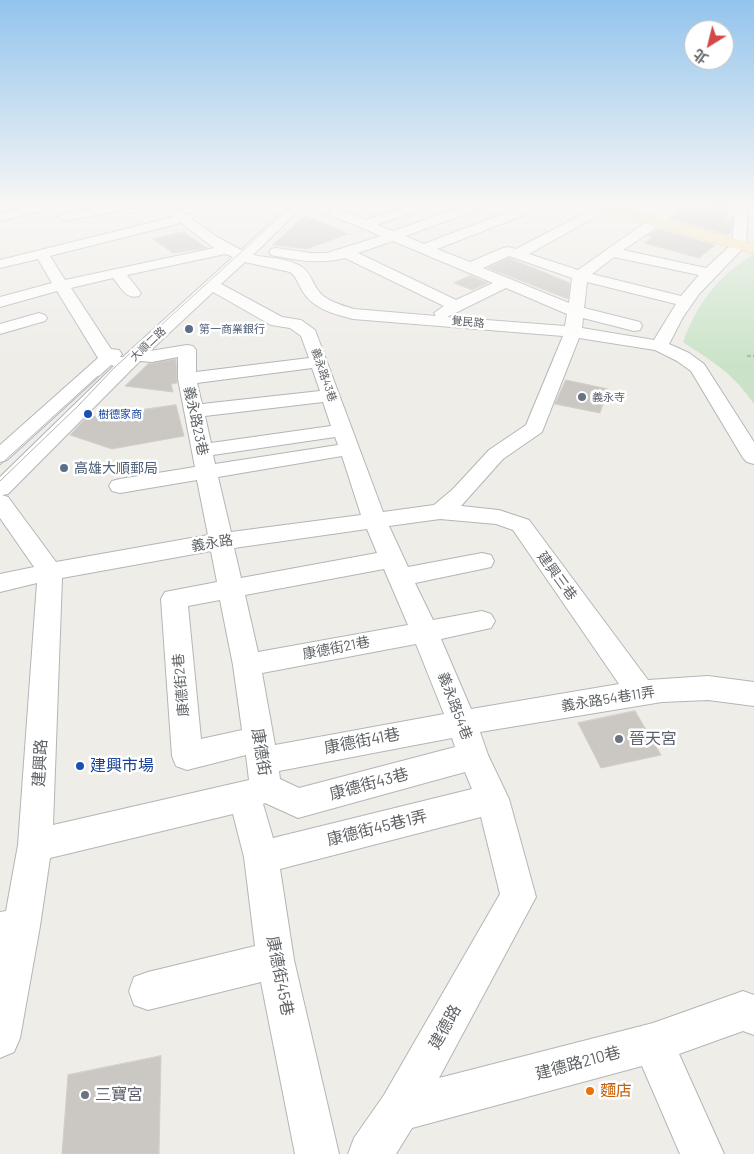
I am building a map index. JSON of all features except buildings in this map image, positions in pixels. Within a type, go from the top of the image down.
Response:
[{"type":"street","points":[[0,264],[21,257]]},
{"type":"street","points":[[40,257],[123,356]]},
{"type":"street","points":[[0,302],[62,285],[117,273],[207,257]]},
{"type":"street","name":"大順二路","points":[[0,456],[123,356],[229,257]]},
{"type":"street","name":"覺民路","points":[[252,257],[293,268],[302,274],[311,294],[333,308],[353,314],[432,319],[574,322],[662,340],[698,368],[754,458]]},
{"type":"street","points":[[307,257],[321,259],[330,257]]},
{"type":"street","points":[[354,257],[456,306]]},
{"type":"street","points":[[443,257],[505,283],[574,322]]},
{"type":"street","points":[[470,268],[495,257]]},
{"type":"street","points":[[526,257],[580,276],[685,302]]},
{"type":"street","points":[[440,512],[452,504],[491,459],[506,447],[523,439],[535,428],[574,322],[580,276],[605,257]]},
{"type":"street","points":[[633,257],[709,274]]},
{"type":"street","points":[[662,340],[685,302],[709,274],[731,257]]},
{"type":"street","points":[[117,273],[132,293]]},
{"type":"street","name":"義永路43巷","points":[[208,277],[277,321],[295,324],[309,334],[375,521]]},
{"type":"street","points":[[432,319],[505,283]]},
{"type":"street","points":[[0,329],[39,318]]},
{"type":"street","name":"義永路23巷","points":[[123,356],[152,357],[187,350],[187,379],[222,541]]},
{"type":"street","name":"大順二路","points":[[0,489],[123,356]]},
{"type":"street","points":[[187,379],[319,362]]},
{"type":"street","points":[[194,412],[330,394]]},
{"type":"street","points":[[202,450],[346,439]]},
{"type":"street","points":[[120,486],[207,472],[346,439]]},
{"type":"street","points":[[0,502],[50,571]]},
{"type":"street","name":"建興三巷","points":[[375,521],[440,512],[498,517],[521,525],[642,694]]},
{"type":"street","name":"義永路","points":[[0,583],[50,571],[222,541],[375,521]]},
{"type":"street","name":"義永路54巷","points":[[375,521],[425,632],[462,722],[473,756],[493,799],[518,898]]},
{"type":"street","name":"康德街","points":[[222,541],[247,665],[258,771]]},
{"type":"street","points":[[231,588],[396,568],[482,561]]},
{"type":"street","name":"建興路","points":[[0,1038],[11,928],[35,845],[50,571]]},
{"type":"street","name":"康德街2巷","points":[[231,588],[174,599],[187,756],[258,771]]},
{"type":"street","name":"康德街21巷","points":[[247,665],[482,621]]},
{"type":"street","name":"義永路54巷11弄","points":[[462,722],[696,686],[739,690],[754,694]]},
{"type":"street","name":"康德街41巷","points":[[258,771],[462,722]]},
{"type":"street","name":"康德街43巷","points":[[258,771],[298,804],[473,756]]},
{"type":"street","points":[[35,845],[258,771]]},
{"type":"street","name":"康德街45巷","points":[[258,771],[261,857],[275,960],[317,1154]]},
{"type":"street","name":"康德街45巷1弄","points":[[261,857],[493,799]]},
{"type":"street","name":"建德路","points":[[370,1154],[399,1110],[518,898]]},
{"type":"street","points":[[148,991],[275,960]]},
{"type":"street","name":"建德路210巷","points":[[399,1110],[750,1019]]},
{"type":"street","points":[[653,1043],[702,1154]]},
{"type":"path","points":[[747,356],[754,356]]},
{"type":"green space","points":[[749,257],[754,257],[754,404],[730,376],[683,342],[702,303],[720,281]]},
{"type":"tram line","points":[[0,481],[79,405],[114,368],[236,257]]},
{"type":"tram line","points":[[0,465],[98,376]]},
{"type":"place","name":"第一商業銀行","points":[[189,329]]},
{"type":"place","name":"義永寺","points":[[582,397]]},
{"type":"place","name":"樹德家商","points":[[88,414]]},
{"type":"place","name":"高雄大順郵局","points":[[64,468]]},
{"type":"place","name":"晉天宮","points":[[619,739]]},
{"type":"place","name":"建興市場","points":[[80,766]]},
{"type":"place","name":"麵店","points":[[590,1091]]},
{"type":"place","name":"三寶宮","points":[[85,1095]]}]
